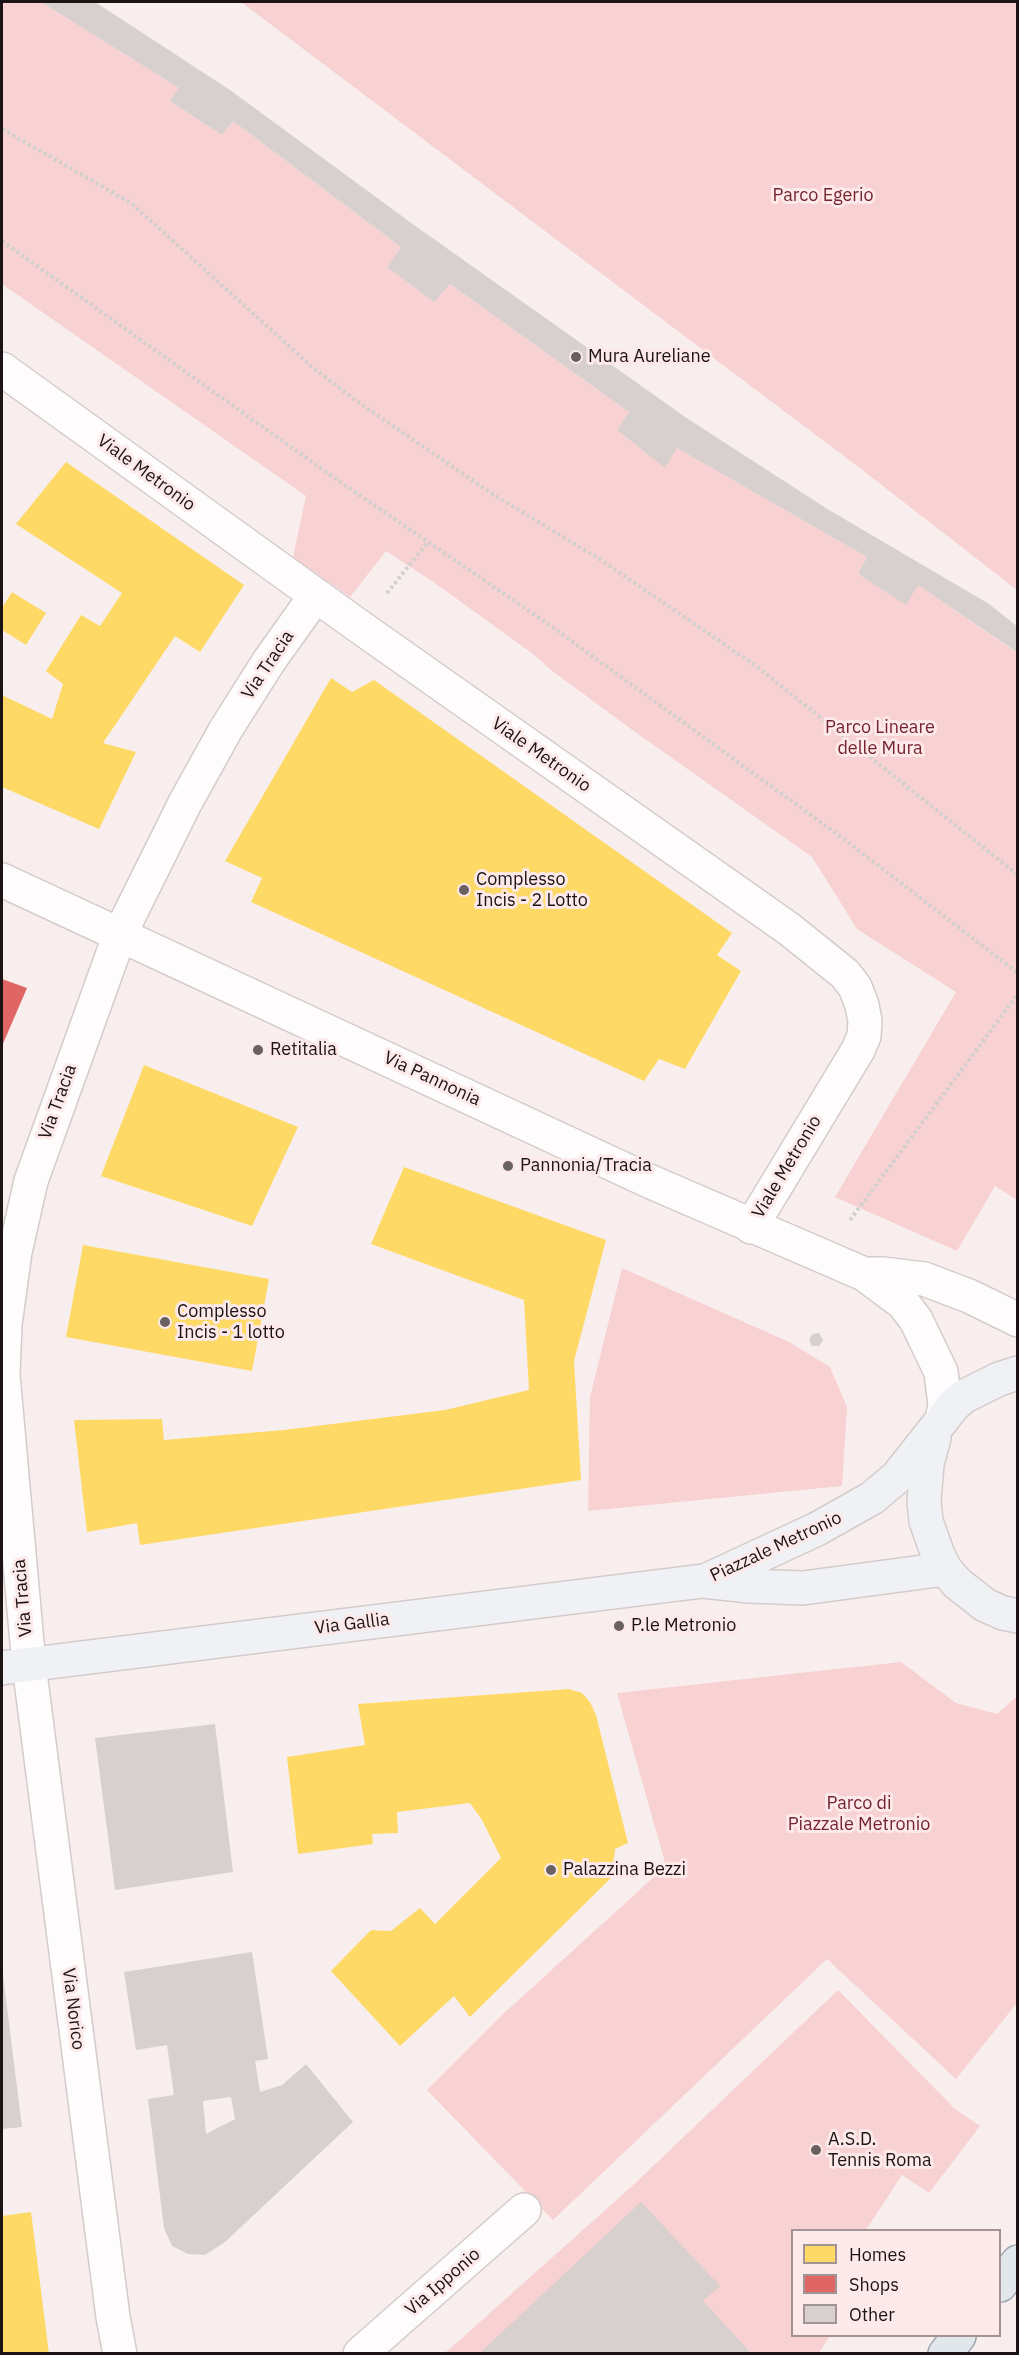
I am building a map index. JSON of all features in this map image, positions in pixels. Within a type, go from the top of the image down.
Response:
[{"type":"main road","name":"Piazzale Metronio","points":[[703,1581],[817,1529],[872,1498],[910,1463],[942,1420],[963,1397],[999,1379],[1017,1373]]},
{"type":"main road","name":"Piazzale Metronio","points":[[942,1420],[931,1445],[927,1464],[924,1500],[929,1533],[945,1569],[957,1583],[985,1605],[1003,1614],[1017,1616]]},
{"type":"main road","name":"Piazzale Metronio","points":[[703,1581],[803,1588],[945,1569]]},
{"type":"main road","name":"Via Gallia","points":[[15,1666],[703,1581]]},
{"type":"main road","points":[[1001,2282],[1017,2262]]},
{"type":"main road","points":[[945,2354],[958,2337]]},
{"type":"street","name":"Viale Metronio","points":[[2,369],[316,595],[789,929],[825,956],[855,987],[865,1021],[864,1036],[858,1050],[751,1227]]},
{"type":"street","name":"Via Tracia","points":[[15,1666],[2,1375],[11,1275],[31,1181],[120,934],[185,802],[226,729],[316,595]]},
{"type":"street","name":"Via Pannonia","points":[[2,880],[751,1227],[864,1274]]},
{"type":"street","points":[[864,1274],[893,1274],[924,1279],[969,1296],[1017,1320]]},
{"type":"street","name":"Piazzale Metronio","points":[[864,1274],[903,1303],[916,1320],[941,1372],[945,1406],[942,1420]]},
{"type":"street","name":"Via Norico","points":[[15,1666],[120,2354]]},
{"type":"street","name":"Via Ipponio","points":[[360,2354],[524,2210]]},
{"type":"path","points":[[2,129],[131,203],[311,366],[355,400],[491,493],[600,560],[756,666],[1017,875]]},
{"type":"path","points":[[2,241],[333,477],[551,626],[845,840],[1017,974]]},
{"type":"path","points":[[386,595],[428,542]]},
{"type":"path","points":[[853,1214],[1017,994]]},
{"type":"green space","name":"Parco Lineare delle Mura","points":[[2,2],[41,2],[179,88],[170,101],[222,135],[233,121],[401,247],[387,267],[434,302],[450,284],[629,412],[617,430],[664,467],[677,448],[867,557],[858,574],[906,604],[918,585],[1017,653],[1017,1200],[995,1186],[957,1251],[835,1197],[956,992],[857,929],[812,857],[631,729],[432,581],[386,551],[350,597],[293,557],[306,496],[2,284]]},
{"type":"green space","name":"Parco Egerio","points":[[241,2],[1017,2],[1017,590],[861,469]]},
{"type":"green space","points":[[622,1268],[789,1342],[830,1367],[847,1407],[842,1486],[588,1511],[590,1397]]},
{"type":"green space","name":"Parco di Piazzale Metronio","points":[[901,1662],[956,1703],[997,1714],[1017,1696],[1017,2003],[956,2079],[827,1959],[553,2220],[427,2090],[502,2015],[666,1866],[617,1693]]},
{"type":"green space","name":"A.S.D. Tennis Roma","points":[[838,1990],[955,2109],[980,2126],[929,2193],[902,2175],[867,2229],[791,2229],[791,2337],[829,2337],[819,2353],[444,2354],[630,2188]]},
{"type":"building: Homes","points":[[66,462],[244,585],[200,652],[175,636],[103,743],[136,752],[99,829],[2,787],[2,695],[52,719],[63,684],[46,671],[81,615],[100,626],[122,593],[16,524]]},
{"type":"building: Homes","points":[[12,592],[46,613],[26,645],[2,630],[2,608]]},
{"type":"building: Homes","name":"Complesso Incis - 2 Lotto","points":[[331,678],[352,692],[374,680],[732,933],[717,955],[741,971],[685,1069],[659,1059],[644,1081],[251,902],[262,878],[225,861]]},
{"type":"building: Homes","points":[[144,1065],[298,1127],[252,1226],[101,1176]]},
{"type":"building: Homes","points":[[404,1167],[606,1240],[574,1361],[581,1480],[140,1545],[137,1523],[87,1532],[74,1420],[162,1419],[164,1440],[284,1430],[445,1410],[529,1390],[524,1300],[371,1244]]},
{"type":"building: Homes","name":"Complesso Incis - 1 lotto","points":[[83,1245],[269,1279],[252,1371],[66,1337]]},
{"type":"building: Homes","name":"Palazzina Bezzi","points":[[569,1689],[582,1693],[590,1702],[596,1715],[628,1843],[615,1849],[612,1877],[470,2017],[454,1996],[400,2046],[331,1971],[371,1930],[391,1931],[420,1908],[435,1924],[501,1858],[482,1820],[470,1803],[397,1812],[398,1833],[372,1834],[373,1844],[298,1854],[287,1757],[365,1745],[358,1704]]},
{"type":"building: Homes","points":[[31,2212],[49,2354],[2,2354],[2,2216]]},
{"type":"building: Shops","points":[[2,979],[27,988],[2,1046]]},
{"type":"building: Other","name":"Mura Aureliane","points":[[41,2],[95,2],[230,90],[414,225],[688,419],[829,510],[989,604],[1018,627],[1018,653],[918,585],[906,605],[858,574],[867,557],[677,448],[665,468],[617,430],[629,412],[450,284],[434,302],[387,267],[401,247],[233,121],[222,135],[170,101],[179,88]]},
{"type":"building: Other","points":[[819,1333],[823,1340],[819,1346],[812,1346],[809,1340],[812,1334]]},
{"type":"building: Other","points":[[215,1724],[233,1872],[115,1890],[95,1738]]},
{"type":"building: Other","points":[[252,1952],[268,2059],[255,2061],[260,2092],[282,2085],[306,2064],[353,2122],[225,2242],[205,2255],[188,2254],[172,2246],[164,2228],[148,2099],[174,2095],[167,2045],[136,2050],[124,1972]],"holes":[[[231,2097],[235,2119],[206,2134],[203,2101]]]},
{"type":"building: Other","points":[[2,1976],[22,2127],[2,2129]]},
{"type":"building: Other","points":[[641,2202],[720,2286],[703,2301],[749,2351],[746,2354],[479,2354]]},
{"type":"place","name":"Mura Aureliane","points":[[576,357]]},
{"type":"place","name":"Complesso Incis - 2 Lotto","points":[[464,890]]},
{"type":"place","name":"Retitalia","points":[[258,1050]]},
{"type":"place","name":"Pannonia/Tracia","points":[[508,1166]]},
{"type":"place","name":"Complesso Incis - 1 lotto","points":[[165,1322]]},
{"type":"place","name":"P.le Metronio","points":[[619,1626]]},
{"type":"place","name":"Palazzina Bezzi","points":[[551,1870]]},
{"type":"place","name":"A.S.D. Tennis Roma","points":[[816,2150]]}]
